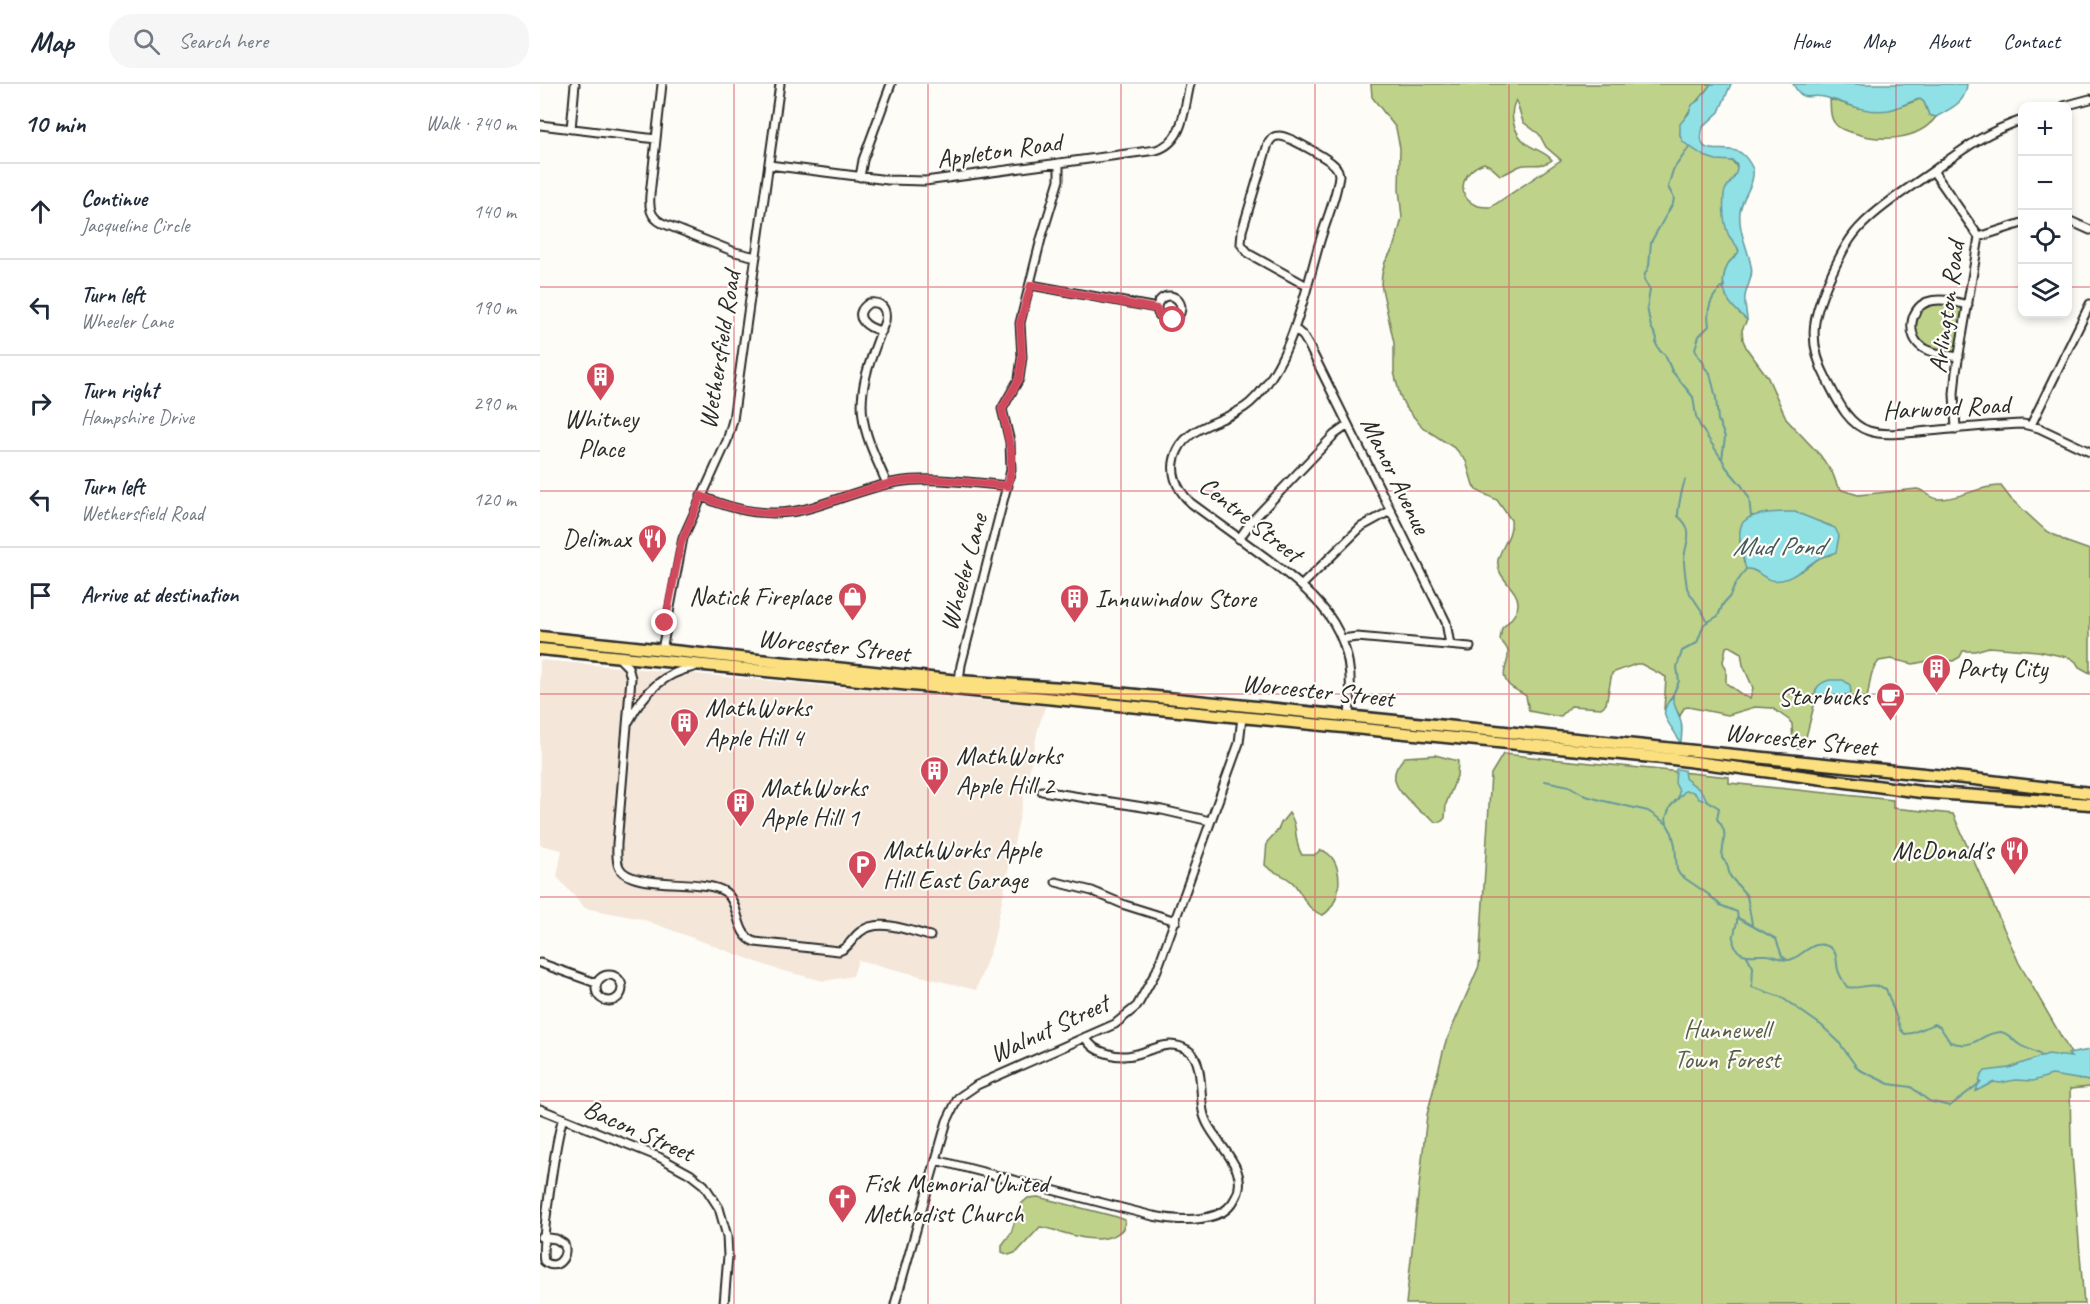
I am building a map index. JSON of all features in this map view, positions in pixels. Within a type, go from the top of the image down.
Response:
[{"type":"highway","name":"Worcester Street","points":[[540,637],[959,681],[1054,687],[2008,782],[2090,793]]},
{"type":"highway","name":"Worcester Street","points":[[540,649],[1673,759],[1901,789],[2090,804]]},
{"type":"highway","points":[[2006,798],[2008,782]]},
{"type":"street","points":[[571,129],[575,84]]},
{"type":"street","points":[[662,84],[650,202],[653,217],[662,223],[735,252],[756,257]]},
{"type":"street","name":"Wethersfield Road","points":[[662,650],[680,547],[727,441],[733,420],[780,84]]},
{"type":"street","points":[[860,177],[863,160],[891,84]]},
{"type":"street","name":"Appleton Road","points":[[769,165],[860,177],[925,181],[1148,151],[1170,144],[1178,133],[1190,84]]},
{"type":"street","points":[[2072,104],[2090,99]]},
{"type":"street","name":"Harwood Road","points":[[2018,121],[1979,138],[1873,214],[1858,228],[1847,244],[1818,307],[1814,324],[1814,344],[1818,362],[1847,414],[1867,431],[1885,434],[2031,425],[2090,452]]},
{"type":"street","points":[[540,125],[656,139]]},
{"type":"street","name":"Centre Street","points":[[1307,286],[1249,254],[1240,244],[1268,144],[1274,137],[1289,139],[1329,162],[1338,170],[1339,175],[1295,329],[1272,375],[1255,399],[1240,411],[1192,433],[1182,443],[1175,458],[1174,476],[1184,497],[1302,585],[1328,614],[1342,639],[1350,673],[1349,716]]},
{"type":"street","name":"Wheeler Lane","points":[[959,681],[961,665],[1008,486],[1011,450],[1002,409],[1019,379],[1022,357],[1020,323],[1041,239],[1059,180],[1059,163]]},
{"type":"street","name":"Arlington Road","points":[[1933,171],[1979,237],[1954,394],[1956,429]]},
{"type":"street","points":[[2072,222],[2090,230]]},
{"type":"street","points":[[1979,237],[2018,224]]},
{"type":"street","points":[[1031,285],[1157,309]]},
{"type":"street","points":[[1959,357],[1930,351],[1920,346],[1912,331],[1912,318],[1917,309],[1933,300],[1968,305]]},
{"type":"street","points":[[882,332],[867,327],[863,322],[862,310],[869,303],[878,303],[886,310],[882,332],[865,382],[862,408],[867,435],[887,484]]},
{"type":"street","points":[[2031,425],[2090,304]]},
{"type":"street","name":"Manor Avenue","points":[[1295,329],[1306,340],[1446,622],[1450,645]]},
{"type":"street","points":[[1239,538],[1251,522],[1334,435],[1348,425]]},
{"type":"street","points":[[701,496],[720,504],[748,511],[779,514],[813,508],[887,484],[909,480],[1008,486]]},
{"type":"street","points":[[1302,585],[1360,527],[1390,511]]},
{"type":"street","points":[[1342,639],[1358,637],[1470,647]]},
{"type":"street","points":[[616,656],[625,663],[632,685],[617,844],[618,862],[623,872],[628,876],[643,879],[720,889],[731,899],[746,937],[755,942],[839,951],[847,947],[860,932],[877,925],[930,936]]},
{"type":"street","points":[[628,723],[638,706],[660,680],[679,670],[710,665]]},
{"type":"street","name":"Walnut Street","points":[[895,1304],[950,1113],[962,1094],[984,1081],[1115,1024],[1137,1006],[1157,970],[1176,921],[1239,743],[1242,717]]},
{"type":"street","points":[[1042,791],[1162,810],[1210,821]]},
{"type":"street","points":[[1056,882],[1092,891],[1116,902],[1176,921]]},
{"type":"street","points":[[540,963],[596,983]]},
{"type":"street","points":[[936,1160],[1153,1216],[1201,1219],[1224,1211],[1237,1194],[1238,1175],[1233,1163],[1204,1118],[1194,1055],[1186,1049],[1169,1044],[1134,1056],[1118,1056],[1095,1048],[1085,1037]]},
{"type":"street","name":"Bacon Street","points":[[540,1109],[658,1157],[690,1174],[704,1185],[718,1208],[727,1236],[728,1256],[724,1304]]},
{"type":"street","points":[[541,1237],[556,1239],[564,1244],[566,1253],[560,1263],[548,1263],[542,1257],[541,1237],[548,1178],[562,1118]]},
{"type":"shaded area","points":[[540,660],[1045,706],[1038,729],[993,943],[976,990],[858,960],[853,976],[824,981],[776,969],[642,919],[585,908],[557,877],[562,850],[540,845]]},
{"type":"green space","points":[[1371,84],[1711,84],[1687,115],[1680,136],[1733,162],[1737,167],[1730,187],[1729,235],[1737,245],[1739,252],[1727,266],[1723,283],[1724,290],[1730,303],[1747,320],[1742,330],[1743,340],[1767,376],[1787,420],[1820,455],[1842,490],[1858,495],[1917,489],[1939,499],[2001,486],[2011,499],[2045,530],[2067,542],[2090,550],[2090,673],[2079,667],[2071,658],[2038,651],[1989,647],[1975,651],[1963,651],[1960,657],[1953,661],[1938,659],[1913,664],[1891,659],[1879,661],[1873,670],[1866,701],[1863,703],[1840,700],[1847,695],[1815,695],[1805,741],[1800,748],[1793,745],[1792,724],[1772,708],[1755,707],[1728,715],[1688,707],[1684,708],[1680,716],[1674,707],[1672,696],[1664,710],[1666,677],[1641,664],[1612,673],[1606,704],[1601,708],[1571,706],[1560,717],[1529,711],[1526,696],[1506,681],[1504,672],[1508,650],[1500,640],[1502,628],[1518,607],[1514,591],[1499,569],[1498,560],[1509,536],[1511,520],[1497,500],[1476,490],[1466,461],[1456,449],[1422,427],[1400,396],[1394,372],[1394,343],[1381,284],[1385,262],[1395,245],[1402,218],[1399,189],[1400,148],[1396,128],[1372,97]],"holes":[[[1516,100],[1523,122],[1539,134],[1546,147],[1561,160],[1491,207],[1479,206],[1465,197],[1463,190],[1464,182],[1474,168],[1484,163],[1500,175],[1524,165],[1542,164],[1552,160],[1522,140],[1514,124],[1513,111]],[[1795,513],[1831,526],[1830,555],[1821,557],[1801,571],[1757,572],[1744,563],[1740,542],[1742,525],[1751,516]],[[1729,646],[1741,653],[1743,665],[1753,688],[1750,698],[1726,683],[1726,669],[1723,662],[1726,647]]]},
{"type":"green space","points":[[1830,99],[1858,108],[1902,106],[1920,99],[1924,102],[1929,115],[1936,117],[1919,131],[1909,135],[1875,138],[1843,129],[1836,124],[1831,117]]},
{"type":"green space","points":[[1927,302],[1968,305],[1959,357],[1925,349],[1912,331],[1917,309]]},
{"type":"green space","name":"Hunnewell Town Forest","points":[[1503,754],[1729,777],[1729,783],[1893,800],[1893,808],[1953,814],[2019,963],[2073,1057],[2081,1079],[2090,1081],[2090,1087],[2070,1089],[2071,1142],[2084,1304],[1406,1304],[1427,1115],[1445,1044],[1479,966],[1491,774]]},
{"type":"green space","points":[[1435,755],[1458,761],[1457,776],[1446,804],[1445,818],[1441,822],[1435,822],[1407,799],[1398,788],[1395,776],[1399,764],[1405,757]]},
{"type":"green space","points":[[1289,813],[1294,823],[1302,855],[1314,855],[1321,850],[1329,854],[1338,870],[1338,891],[1335,900],[1323,915],[1309,906],[1291,881],[1265,865],[1267,842]]},
{"type":"green space","points":[[1038,1197],[1117,1217],[1125,1220],[1124,1225],[1115,1235],[1096,1239],[1078,1237],[1040,1227],[1017,1252],[1009,1255],[1002,1252],[1002,1245],[1011,1233],[1020,1205],[1028,1198]]},
{"type":"water","points":[[1711,84],[1731,84],[1719,112],[1703,127],[1701,138],[1703,144],[1707,148],[1734,150],[1741,153],[1753,169],[1752,180],[1740,212],[1740,226],[1752,270],[1745,297],[1747,320],[1726,297],[1723,283],[1728,264],[1739,251],[1727,231],[1724,210],[1725,190],[1736,174],[1737,165],[1733,161],[1716,160],[1704,156],[1683,142],[1680,136],[1680,124],[1692,105],[1699,100]]},
{"type":"water","points":[[1793,84],[1967,84],[1961,100],[1936,117],[1929,115],[1924,102],[1920,99],[1897,108],[1879,111],[1855,107],[1824,97],[1807,97],[1801,94]]},
{"type":"water","name":"Mud Pond","points":[[1795,512],[1835,528],[1839,536],[1836,552],[1820,558],[1784,580],[1771,580],[1753,570],[1746,569],[1740,536],[1740,529],[1744,521],[1765,513]]},
{"type":"water","points":[[1830,680],[1843,680],[1850,685],[1851,693],[1840,700],[1816,698],[1818,686]]},
{"type":"water","points":[[1673,696],[1681,722],[1681,742],[1665,714],[1665,709]]},
{"type":"water","points":[[1676,769],[1684,770],[1685,778],[1701,791],[1707,801],[1699,799],[1693,792],[1688,791],[1685,791],[1678,799],[1679,791],[1675,783]]},
{"type":"water","points":[[2090,1050],[2090,1081],[2052,1075],[2033,1081],[1994,1082],[1976,1091],[1985,1071],[2009,1068],[2048,1054],[2071,1057],[2068,1054]]},
{"type":"waterway","points":[[1690,146],[1673,170],[1668,187],[1674,198],[1673,203],[1651,242],[1649,266],[1644,280],[1650,290],[1647,308],[1651,327],[1657,338],[1656,344],[1665,355],[1672,371],[1693,397],[1700,426],[1721,458]]},
{"type":"waterway","points":[[1724,285],[1710,303],[1709,326],[1699,336],[1695,349],[1710,373],[1718,420],[1725,437],[1722,459],[1749,498],[1751,516]]},
{"type":"waterway","points":[[1685,480],[1678,516],[1687,527],[1688,532],[1684,560],[1687,588],[1707,621]]},
{"type":"waterway","points":[[1672,697],[1679,681],[1677,667],[1682,651],[1697,643],[1704,624],[1718,616],[1723,604],[1746,569]]},
{"type":"waterway","points":[[1545,781],[1569,786],[1586,796],[1648,811],[1667,824]]},
{"type":"waterway","points":[[1678,798],[1670,807],[1666,818],[1675,845],[1677,870],[1680,875],[1720,905],[1737,912],[1733,940],[1736,949],[1740,952],[1748,955],[1770,955],[1789,960],[1813,946],[1825,945],[1835,953],[1838,970],[1847,987],[1875,986],[1886,989],[1901,1030],[1905,1034],[1935,1024],[1940,1027],[1950,1042],[1966,1044],[2001,1032],[2042,1056]]},
{"type":"waterway","points":[[1706,800],[1719,808],[1717,819],[1724,833],[1722,858],[1727,864],[1730,876],[1747,896],[1752,924]]},
{"type":"waterway","points":[[1738,918],[1776,939],[1782,956],[1787,960]]},
{"type":"waterway","points":[[1747,956],[1753,967],[1752,987],[1781,997],[1821,1025],[1838,1041],[1858,1069],[1889,1084],[1911,1087],[1929,1101],[1950,1106],[1981,1082]]},
{"type":"place","name":"Whitney Place","points":[[601,402]]},
{"type":"place","name":"Delimax","points":[[652,564]]},
{"type":"place","name":"Natick Fireplace","points":[[852,622]]},
{"type":"place","name":"Innuwindow Store","points":[[1074,624]]},
{"type":"place","name":"Party City","points":[[1936,694]]},
{"type":"place","name":"Starbucks","points":[[1890,722]]},
{"type":"place","name":"MathWorks Apple Hill 4","points":[[684,748]]},
{"type":"place","name":"MathWorks Apple Hill 2","points":[[935,796]]},
{"type":"place","name":"MathWorks Apple Hill 1","points":[[740,828]]},
{"type":"place","name":"McDonald's","points":[[2014,876]]},
{"type":"place","name":"MathWorks Apple Hill East Garage","points":[[862,890]]},
{"type":"place","name":"Fisk Memorial United Methodist Church","points":[[843,1224]]},
{"type":"route","points":[[665,623],[681,543],[701,496],[720,504],[748,511],[779,514],[813,508],[877,486],[909,480],[1008,486],[1012,460],[1009,435],[1002,409],[1019,379],[1022,365],[1020,323],[1031,285],[1157,309],[1158,314],[1164,319],[1173,320]]}]
